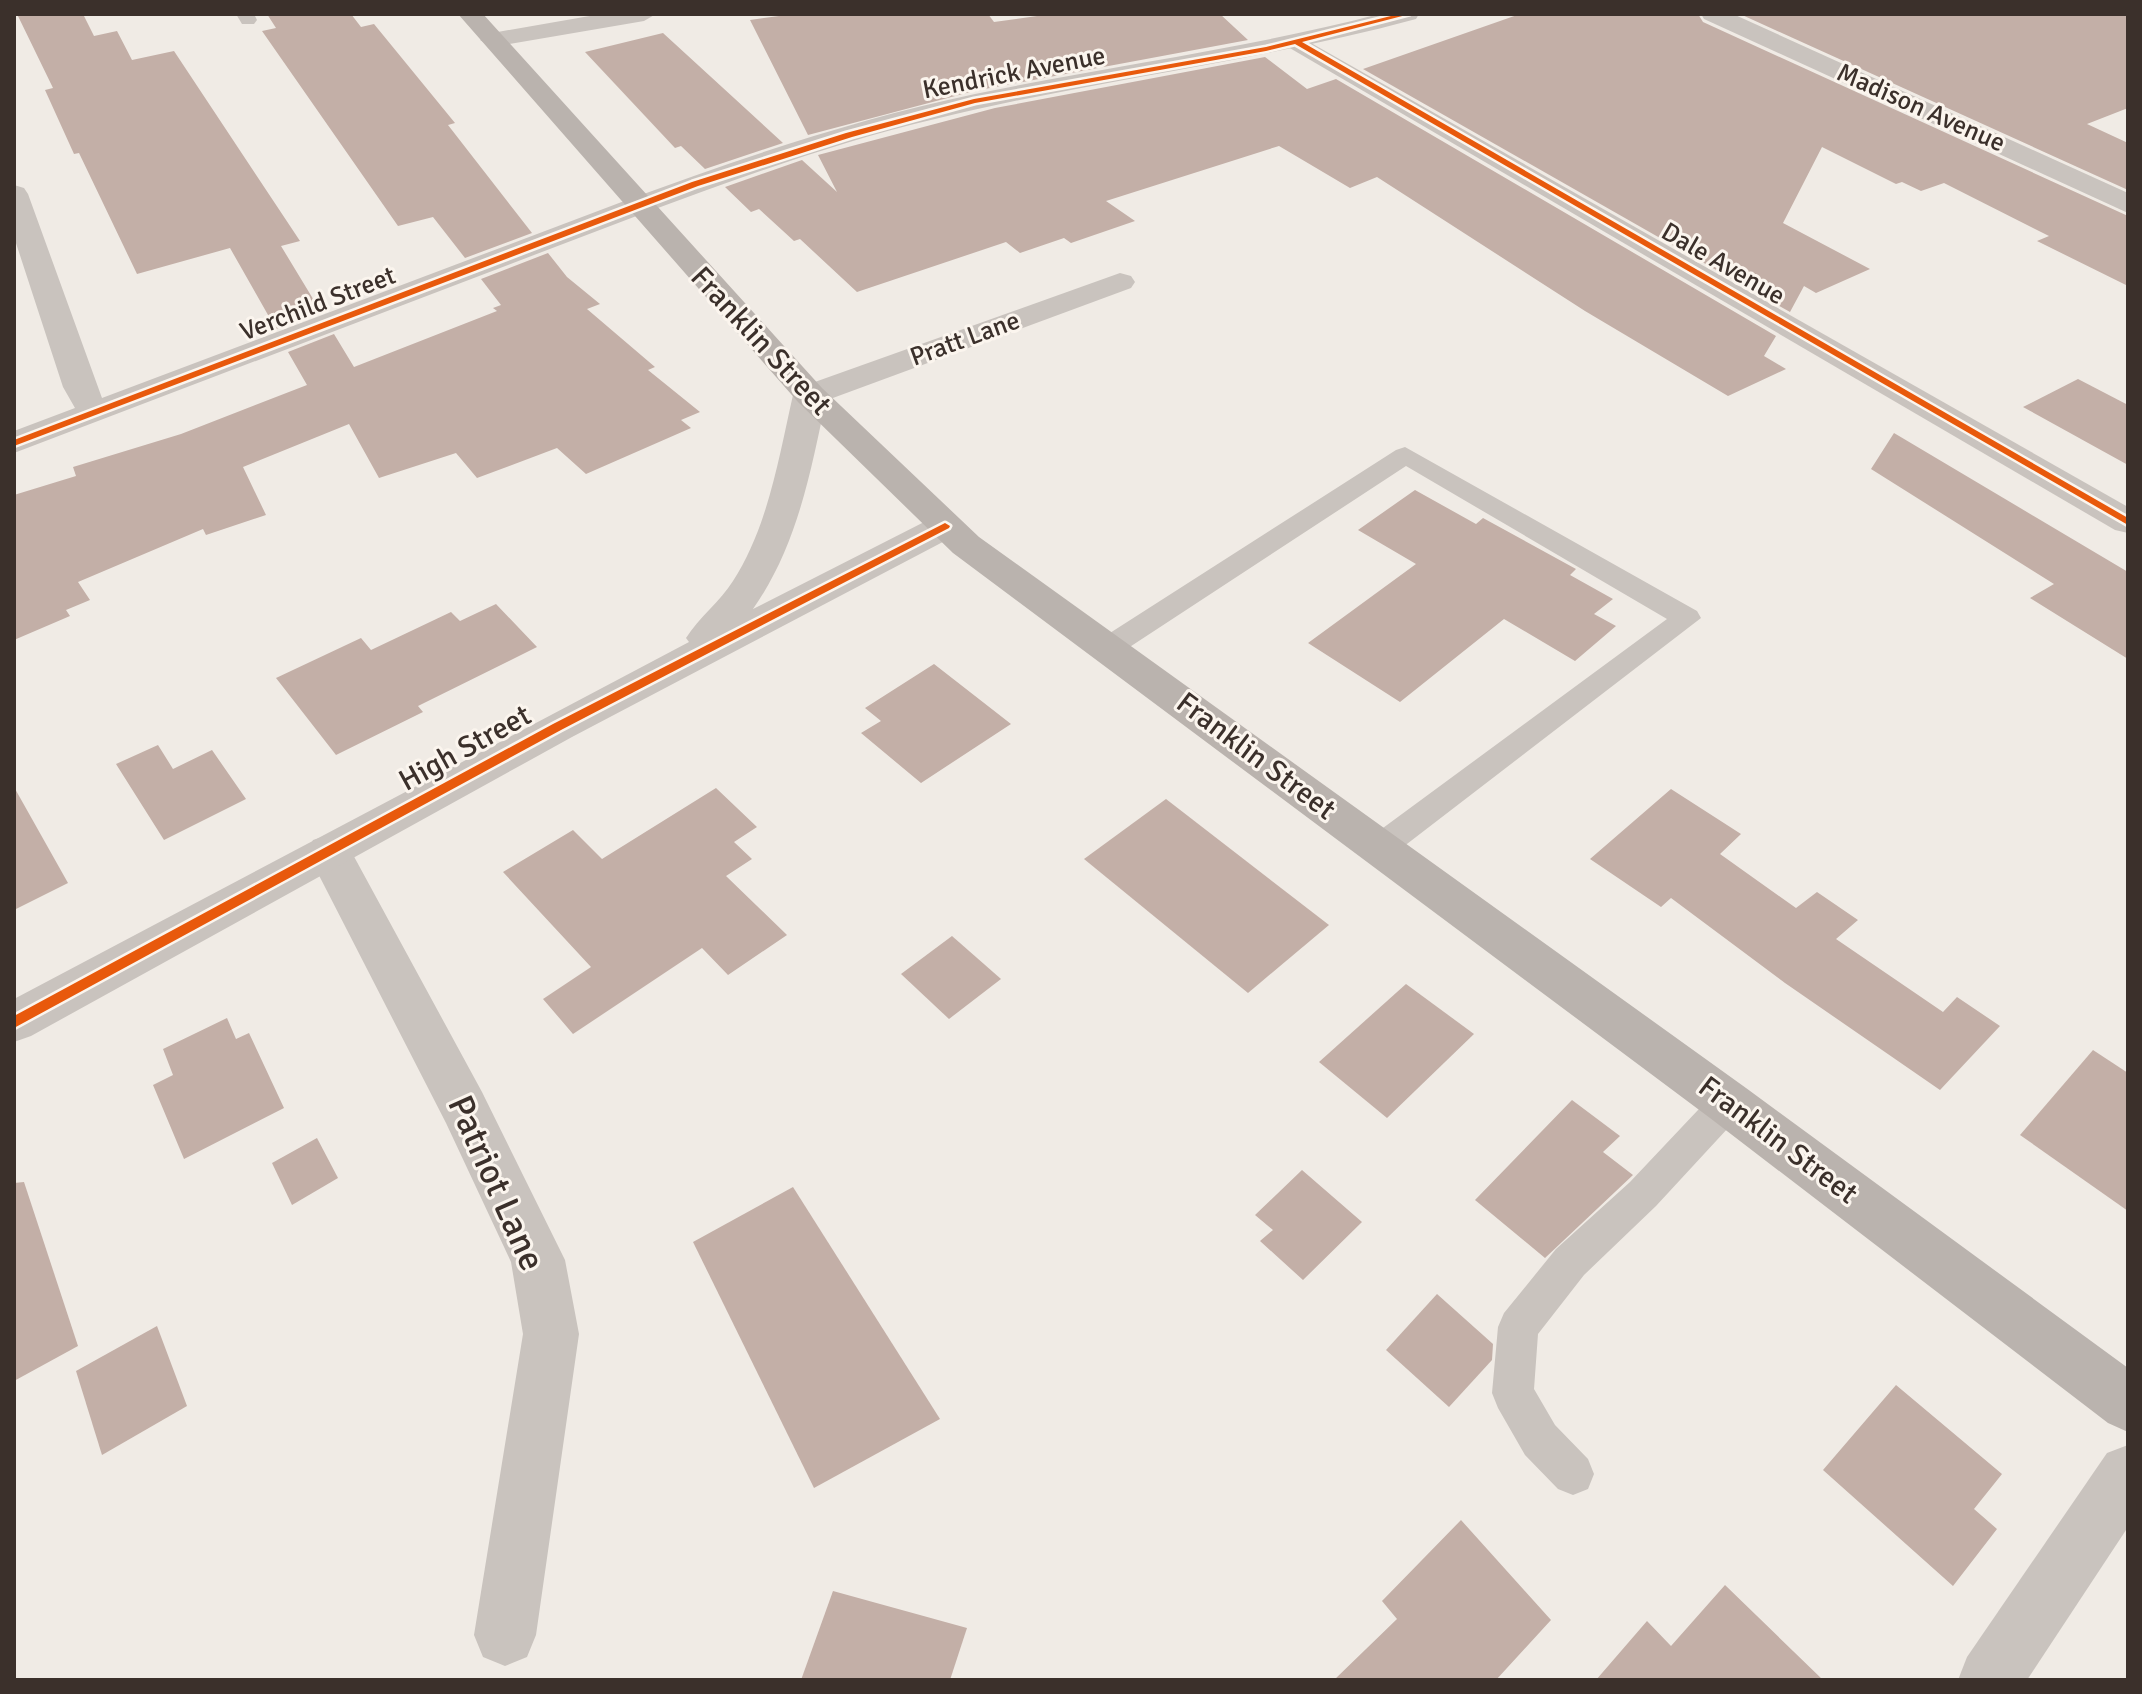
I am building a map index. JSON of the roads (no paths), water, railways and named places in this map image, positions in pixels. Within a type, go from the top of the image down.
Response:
[{"type":"main road","name":"Franklin Street","points":[[470,14],[637,206],[810,395],[945,526],[987,562],[1109,647],[1728,1103],[2128,1403]]},
{"type":"street","points":[[492,40],[644,14]]},
{"type":"street","name":"Kendrick Avenue","points":[[637,206],[754,164],[943,109],[1302,33],[1407,14]]},
{"type":"street","name":"Madison Avenue","points":[[1713,14],[2128,204]]},
{"type":"street","name":"Dale Avenue","points":[[1302,33],[2128,522]]},
{"type":"street","points":[[14,194],[80,387],[94,413]]},
{"type":"street","name":"Verchild Street","points":[[14,443],[637,206]]},
{"type":"street","name":"Pratt Lane","points":[[810,395],[1120,282]]},
{"type":"street","points":[[675,665],[731,613],[764,564],[780,525],[810,395]]},
{"type":"street","name":"High Street","points":[[14,1022],[675,665],[945,526]]},
{"type":"street","name":"Patriot Lane","points":[[329,852],[464,1108],[538,1260],[551,1334],[505,1635]]},
{"type":"street","points":[[1990,1680],[2128,1474]]},
{"type":"lane","points":[[1109,647],[1405,455],[1687,618],[1379,848]]},
{"type":"lane","points":[[1573,1474],[1540,1440],[1513,1393],[1518,1327],[1570,1262],[1643,1194],[1728,1103]]}]
